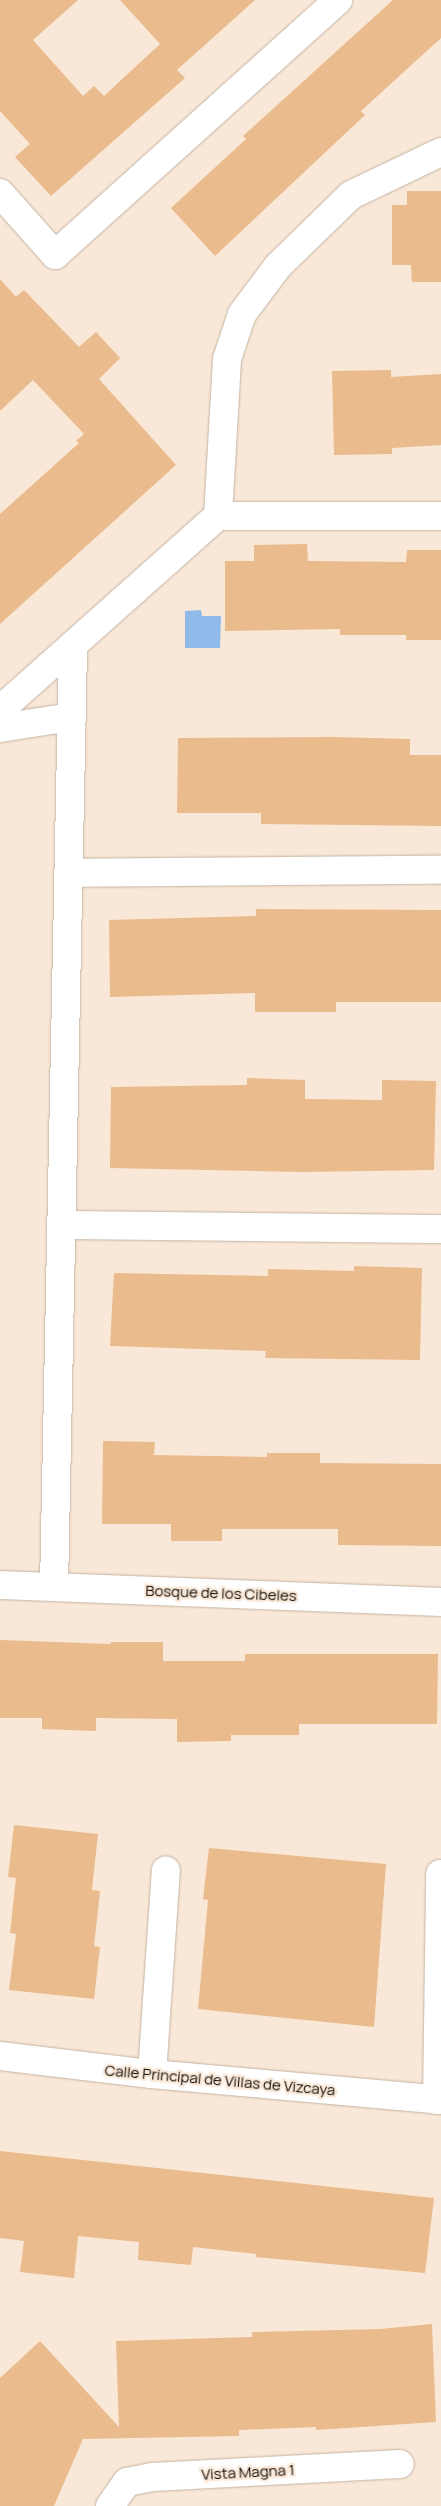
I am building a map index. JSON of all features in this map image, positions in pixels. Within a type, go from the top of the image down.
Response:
[{"type":"street","points":[[0,193],[55,255],[338,0]]},
{"type":"street","points":[[218,516],[227,359],[242,314],[278,266],[351,195],[441,152]]},
{"type":"street","points":[[0,710],[218,516],[441,516]]},
{"type":"street","points":[[54,1587],[73,645]]},
{"type":"street","points":[[0,728],[72,716]]},
{"type":"street","points":[[68,873],[441,870]]},
{"type":"street","points":[[61,1225],[441,1229]]},
{"type":"street","name":"Bosque de los Cibeles","points":[[0,1585],[441,1602]]},
{"type":"street","points":[[152,2074],[166,1870]]},
{"type":"street","points":[[439,2100],[440,1874]]},
{"type":"street","name":"Calle Principal de Villas de Vizcaya","points":[[0,2056],[152,2074],[439,2100]]},
{"type":"street","name":"Vista Magna 1","points":[[110,2506],[127,2482],[153,2476],[400,2464]]},
{"type":"water","points":[[201,610],[202,616],[221,616],[220,648],[185,648],[185,611]]},
{"type":"building","points":[[0,0],[78,0],[33,40],[83,96],[94,86],[104,96],[160,44],[120,0],[255,0],[177,70],[185,78],[51,196],[15,157],[30,144],[0,111]]},
{"type":"building","points":[[393,0],[441,0],[441,38],[361,111],[365,115],[215,256],[171,208],[246,139],[243,136]]},
{"type":"building","points":[[407,191],[441,191],[441,282],[412,282],[411,265],[392,265],[392,205],[407,205]]},
{"type":"building","points":[[0,279],[16,297],[24,290],[79,347],[96,332],[120,358],[99,379],[176,465],[0,624],[0,514],[79,443],[76,441],[84,434],[33,380],[0,411]]},
{"type":"building","points":[[391,370],[391,377],[441,374],[441,445],[392,448],[392,454],[334,455],[332,371]]},
{"type":"building","points":[[307,544],[308,561],[406,562],[407,550],[441,550],[441,640],[406,640],[406,635],[340,635],[340,629],[225,631],[225,561],[254,561],[254,545]]},
{"type":"building","points":[[334,737],[410,739],[410,755],[441,755],[441,826],[261,824],[261,813],[177,813],[178,738]]},
{"type":"building","points":[[256,909],[441,910],[441,1002],[336,1002],[336,1012],[255,1012],[255,993],[110,997],[109,920],[256,916]]},
{"type":"building","points":[[247,1078],[305,1080],[305,1099],[382,1100],[382,1080],[436,1081],[434,1170],[302,1172],[110,1168],[111,1087],[247,1085]]},
{"type":"building","points":[[354,1266],[422,1268],[420,1360],[265,1358],[266,1351],[110,1346],[114,1273],[268,1276],[268,1269],[354,1271]]},
{"type":"building","points":[[103,1441],[155,1442],[154,1455],[267,1457],[267,1453],[320,1453],[320,1463],[441,1464],[441,1546],[338,1545],[338,1529],[222,1529],[222,1541],[171,1541],[171,1524],[102,1524]]},
{"type":"building","points":[[0,1640],[111,1644],[111,1642],[163,1642],[163,1661],[245,1661],[245,1654],[438,1654],[437,1724],[299,1724],[299,1735],[231,1735],[231,1741],[177,1742],[177,1719],[96,1718],[96,1731],[42,1729],[42,1718],[0,1718]]},
{"type":"building","points":[[14,1825],[98,1834],[92,1890],[100,1891],[94,1946],[100,1947],[94,1999],[9,1990],[16,1934],[10,1933],[16,1878],[8,1877]]},
{"type":"building","points":[[209,1848],[386,1864],[374,2027],[198,2009],[208,1900],[203,1899]]},
{"type":"building","points":[[0,2151],[434,2198],[425,2273],[256,2257],[256,2254],[193,2247],[191,2265],[138,2260],[139,2242],[78,2236],[74,2278],[20,2272],[24,2241],[0,2238]]},
{"type":"building","points":[[432,2324],[436,2422],[316,2430],[316,2427],[239,2430],[239,2436],[83,2439],[54,2506],[0,2506],[0,2378],[40,2341],[119,2427],[116,2341],[252,2337],[252,2332],[380,2329]]}]
